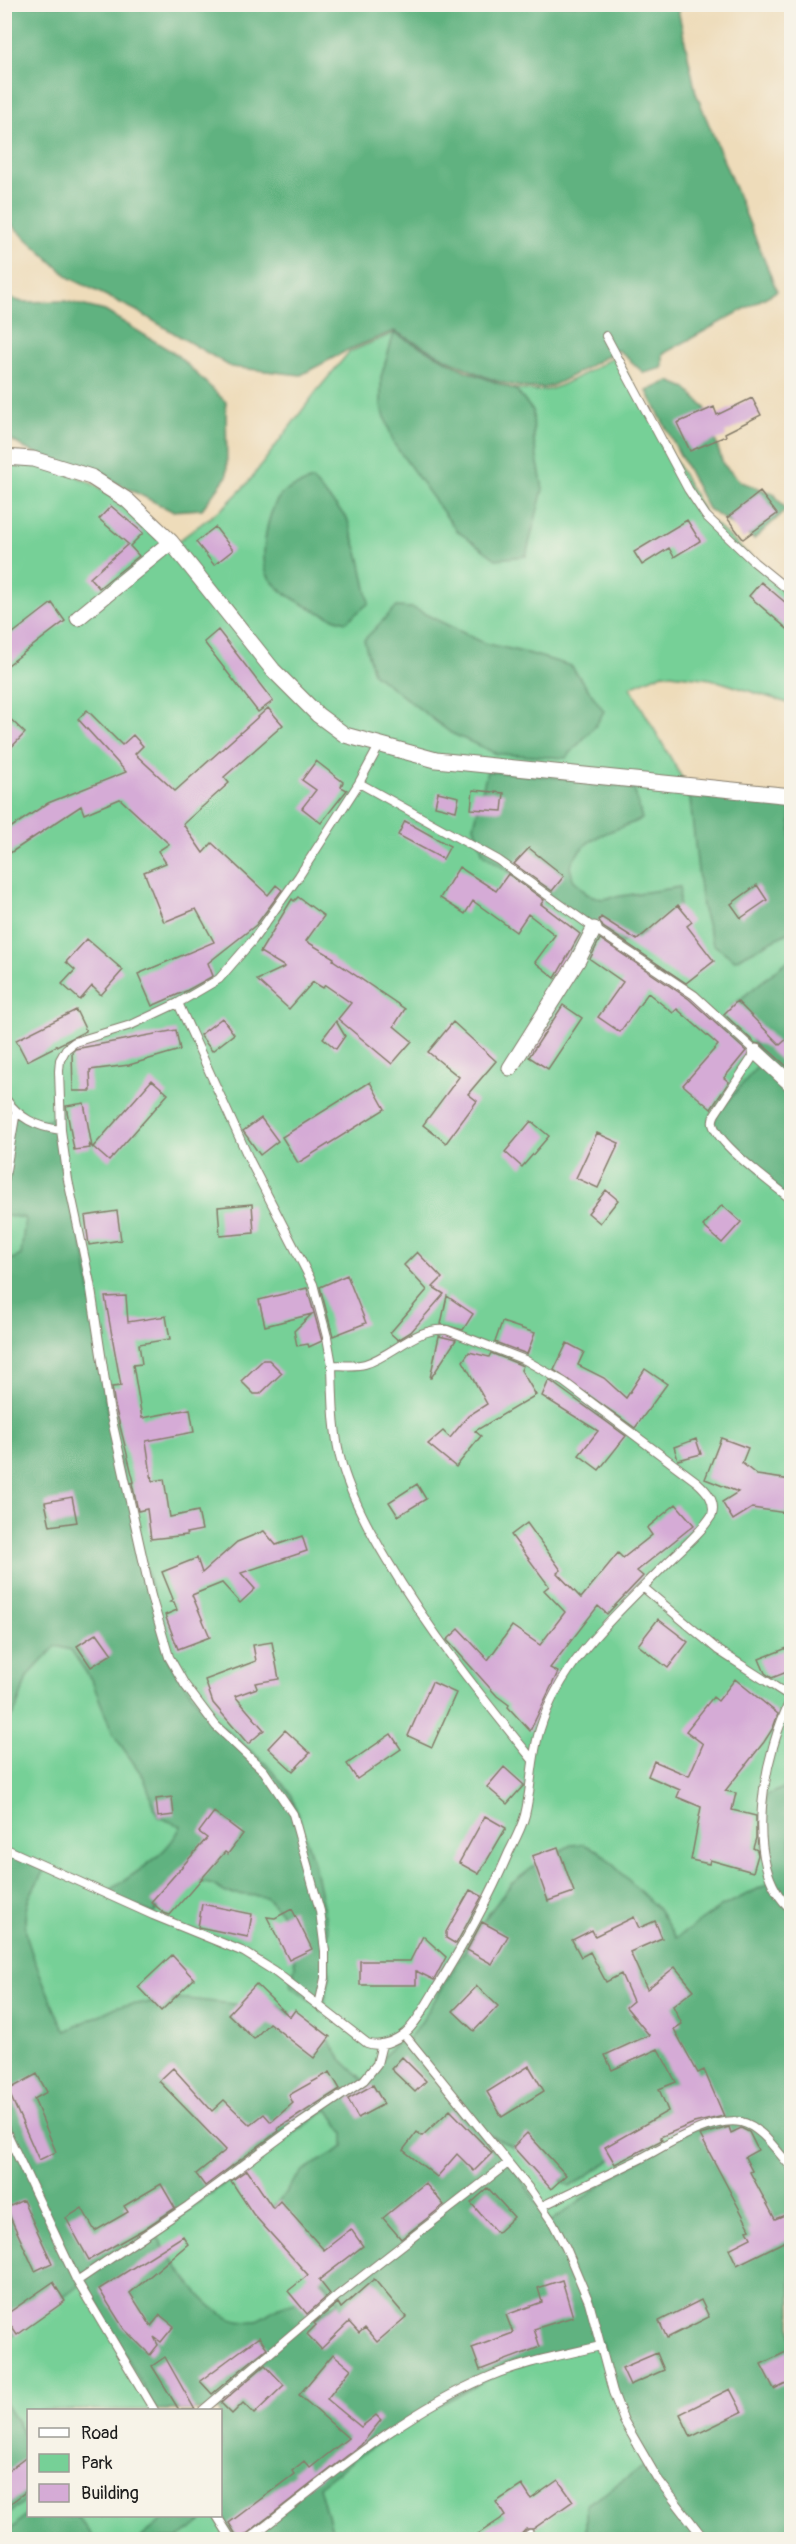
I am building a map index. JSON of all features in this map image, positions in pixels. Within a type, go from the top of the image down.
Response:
[{"type":"street","points":[[4,457],[33,459],[91,477],[116,491],[132,504],[171,542],[273,670],[318,715],[345,735],[436,760],[792,796]]},
{"type":"street","points":[[78,618],[171,542]]},
{"type":"street","points":[[510,1068],[578,960],[594,929]]},
{"type":"street","points":[[756,1052],[792,1085]]},
{"type":"lane","points":[[606,336],[688,489],[706,516],[754,562],[792,593]]},
{"type":"lane","points":[[319,2005],[325,1978],[325,1951],[320,1911],[293,1814],[264,1771],[216,1726],[189,1691],[169,1657],[154,1606],[109,1407],[90,1283],[68,1180],[61,1130],[59,1071],[60,1060],[66,1049],[75,1042],[131,1025],[178,1003],[219,979],[254,940],[300,876],[359,783],[379,746]]},
{"type":"lane","points":[[359,783],[478,848],[594,929],[694,994],[756,1052],[713,1117],[713,1126],[741,1158],[792,1200]]},
{"type":"lane","points":[[178,1003],[250,1161],[313,1284],[332,1365],[334,1424],[340,1455],[354,1498],[411,1602],[532,1759]]},
{"type":"lane","points":[[4,1097],[16,1111],[42,1128],[61,1130]]},
{"type":"lane","points":[[4,1182],[16,1111]]},
{"type":"lane","points":[[4,1848],[153,1915],[243,1952],[319,2005],[367,2043],[382,2044],[404,2034],[419,2015],[450,1966],[504,1865],[525,1816],[532,1759],[540,1729],[561,1680],[590,1642],[707,1523],[714,1509],[712,1501],[697,1482],[574,1389],[525,1359],[441,1330],[422,1334],[364,1364],[332,1365]]},
{"type":"lane","points":[[644,1588],[717,1650],[791,1697],[768,1763],[762,1830],[770,1877],[776,1893],[792,1910]]},
{"type":"lane","points":[[404,2034],[542,2206],[566,2248],[589,2302],[624,2421],[657,2478],[705,2540]]},
{"type":"lane","points":[[77,2281],[188,2206],[292,2129],[364,2080],[377,2064],[382,2044]]},
{"type":"lane","points":[[542,2206],[685,2136],[729,2122],[739,2122],[756,2130],[792,2168]]},
{"type":"lane","points":[[4,2127],[77,2281],[153,2409]]},
{"type":"lane","points":[[204,2409],[337,2296],[508,2163]]},
{"type":"lane","points":[[247,2540],[381,2439],[435,2403],[500,2372],[601,2346]]},
{"type":"lane","points":[[218,2517],[232,2540]]},
{"type":"lane","points":[[522,2540],[530,2534]]},
{"type":"green space","points":[[5,5],[677,5],[696,93],[777,291],[663,354],[663,368],[644,373],[618,350],[573,376],[548,387],[531,388],[491,379],[448,360],[394,331],[348,350],[301,375],[231,367],[137,311],[70,278],[6,220]]},
{"type":"green space","points":[[4,296],[22,302],[65,301],[105,311],[176,354],[226,402],[227,476],[202,509],[172,511],[113,481],[88,474],[26,449],[5,436]]},
{"type":"green space","points":[[394,333],[448,363],[488,381],[528,390],[547,390],[562,385],[617,355],[706,516],[791,593],[791,704],[711,679],[663,673],[630,687],[689,790],[791,810],[791,2539],[5,2540],[5,461],[56,469],[96,486],[115,498],[169,548],[225,506],[247,484],[349,352]]},
{"type":"green space","points":[[394,333],[466,371],[516,390],[533,411],[534,442],[543,489],[526,556],[496,559],[456,530],[394,444],[381,406],[381,377]]},
{"type":"green space","points":[[669,381],[686,388],[705,408],[723,464],[741,482],[774,494],[786,510],[754,539],[708,509],[647,391]]},
{"type":"green space","points":[[312,480],[347,518],[360,559],[369,603],[346,622],[292,598],[274,583],[265,568],[266,533],[278,499],[289,489]]},
{"type":"green space","points":[[396,607],[413,608],[484,643],[571,666],[604,711],[596,725],[566,758],[497,754],[451,733],[373,673],[364,640]]},
{"type":"green space","points":[[487,771],[633,785],[642,819],[600,836],[583,847],[570,867],[573,879],[587,894],[602,899],[680,887],[678,918],[616,945],[483,854],[474,826]]},
{"type":"green space","points":[[689,790],[780,798],[791,810],[791,931],[735,960],[713,944],[702,907]]},
{"type":"green space","points":[[791,958],[791,1202],[709,1123],[762,1061],[747,1028],[732,1006]]},
{"type":"green space","points":[[5,1102],[26,1121],[53,1119],[86,1260],[106,1402],[169,1662],[204,1711],[266,1764],[291,1794],[314,1863],[328,1931],[329,1981],[323,2009],[291,1986],[295,1966],[290,1922],[266,1897],[226,1893],[213,1885],[185,1878],[153,1914],[106,1893],[158,1856],[175,1837],[181,1826],[158,1817],[144,1778],[113,1734],[92,1681],[71,1650],[56,1646],[27,1677],[17,1707],[5,1729],[4,1263],[21,1255],[25,1218],[5,1215]]},
{"type":"green space","points":[[789,1786],[791,1788],[791,2539],[586,2539],[586,2505],[649,2463],[616,2401],[602,2343],[512,2367],[439,2405],[363,2453],[319,2486],[331,2530],[326,2539],[234,2540],[221,2517],[222,2409],[155,2409],[85,2281],[5,2341],[5,1851],[45,1868],[28,1901],[26,1932],[35,1962],[66,2031],[118,2006],[188,1999],[242,2005],[262,2001],[278,2005],[328,2039],[342,2060],[365,2082],[396,2042],[407,2041],[422,2021],[481,1924],[511,1884],[540,1862],[571,1845],[583,1844],[599,1851],[657,1908],[676,1938],[721,1907],[772,1882],[763,1844],[766,1795]],"holes":[[[681,2107],[691,2129],[620,2172],[550,2222],[491,2135],[530,2157],[570,2187],[632,2146]],[[328,2109],[344,2133],[344,2147],[302,2171],[273,2208],[305,2263],[339,2300],[317,2317],[304,2300],[278,2307],[253,2321],[238,2321],[210,2305],[184,2276],[155,2234]]]},
{"type":"green space","points":[[4,2402],[27,2439],[27,2499],[5,2518]]},
{"type":"green space","points":[[27,2513],[27,2517],[78,2517],[94,2539],[5,2539],[5,2536]]},
{"type":"green space","points":[[167,2517],[199,2517],[202,2521],[177,2539],[139,2539]]},
{"type":"building","points":[[752,398],[761,415],[725,433],[726,436],[690,451],[677,423],[714,407],[717,415]]},
{"type":"building","points":[[760,492],[777,514],[743,539],[727,518]]},
{"type":"building","points":[[111,506],[143,533],[130,546],[139,556],[99,588],[90,578],[128,544],[99,519]]},
{"type":"building","points":[[687,520],[700,541],[674,557],[669,548],[642,565],[634,552]]},
{"type":"building","points":[[215,527],[233,550],[214,565],[196,542]]},
{"type":"building","points":[[761,582],[792,608],[792,633],[749,596]]},
{"type":"building","points":[[52,603],[65,621],[4,668],[4,640]]},
{"type":"building","points":[[218,630],[273,701],[258,712],[204,642]]},
{"type":"building","points":[[268,708],[283,725],[224,777],[229,783],[183,824],[203,853],[212,843],[268,895],[276,885],[282,890],[256,925],[208,963],[213,976],[152,1006],[138,974],[214,942],[196,909],[164,922],[144,872],[166,863],[158,851],[169,844],[120,799],[84,814],[81,806],[4,857],[4,832],[48,803],[126,772],[78,719],[87,710],[122,745],[133,735],[143,746],[135,754],[175,791]]},
{"type":"building","points":[[4,713],[25,733],[4,755]]},
{"type":"building","points":[[316,761],[343,782],[341,787],[347,790],[321,823],[302,808],[316,790],[302,780]]},
{"type":"building","points":[[473,790],[504,793],[502,811],[471,809]]},
{"type":"building","points":[[438,792],[459,797],[456,811],[435,806]]},
{"type":"building","points":[[405,821],[450,846],[443,859],[398,835]]},
{"type":"building","points":[[529,848],[564,876],[552,891],[514,864]]},
{"type":"building","points":[[459,867],[496,891],[508,874],[544,900],[541,904],[580,934],[555,978],[535,962],[555,935],[528,914],[516,932],[473,901],[465,914],[440,898]]},
{"type":"building","points":[[757,885],[767,900],[741,918],[731,904]]},
{"type":"building","points":[[298,897],[324,916],[306,941],[334,958],[333,960],[405,1009],[394,1026],[412,1041],[392,1064],[338,1019],[351,1003],[325,985],[323,988],[313,982],[289,1009],[257,980],[285,967],[260,952],[292,899],[294,901]]},
{"type":"building","points":[[678,905],[692,922],[687,926],[714,961],[686,983],[603,927],[599,920],[601,917],[637,940]]},
{"type":"building","points":[[87,939],[123,970],[101,995],[92,986],[80,1000],[62,984],[75,970],[66,962]]},
{"type":"building","points":[[600,939],[689,999],[746,1051],[724,1078],[729,1082],[711,1109],[683,1085],[718,1045],[677,1009],[673,1013],[648,993],[620,1032],[598,1017],[623,982],[590,959]]},
{"type":"building","points":[[737,1001],[780,1045],[792,1034],[792,1071],[763,1045],[755,1043],[724,1014]]},
{"type":"building","points":[[563,1005],[582,1018],[548,1069],[529,1057]]},
{"type":"building","points":[[76,1010],[86,1031],[27,1061],[16,1040]]},
{"type":"building","points":[[222,1018],[234,1034],[212,1051],[200,1035]]},
{"type":"building","points":[[336,1021],[345,1036],[336,1049],[323,1038]]},
{"type":"building","points":[[453,1022],[496,1061],[468,1094],[477,1101],[446,1143],[423,1125],[459,1077],[428,1052]]},
{"type":"building","points":[[176,1030],[180,1050],[129,1065],[90,1070],[91,1091],[73,1091],[72,1052],[75,1049]]},
{"type":"building","points":[[152,1080],[168,1094],[109,1161],[93,1147]]},
{"type":"building","points":[[370,1082],[385,1109],[298,1163],[282,1137]]},
{"type":"building","points":[[84,1103],[92,1147],[89,1144],[90,1148],[74,1150],[66,1106]]},
{"type":"building","points":[[261,1118],[278,1141],[260,1155],[243,1131]]},
{"type":"building","points":[[531,1121],[549,1136],[522,1167],[505,1152]]},
{"type":"building","points":[[597,1133],[619,1143],[598,1188],[576,1178]]},
{"type":"building","points":[[606,1190],[618,1200],[600,1223],[588,1213]]},
{"type":"building","points":[[252,1204],[254,1233],[220,1236],[218,1207]]},
{"type":"building","points":[[722,1205],[741,1222],[722,1243],[703,1226]]},
{"type":"building","points":[[117,1211],[121,1240],[89,1245],[85,1216]]},
{"type":"building","points":[[417,1252],[442,1278],[433,1287],[444,1294],[411,1332],[398,1340],[390,1333],[427,1290],[404,1265]]},
{"type":"building","points":[[347,1275],[366,1323],[333,1336],[320,1287]]},
{"type":"building","points":[[307,1288],[322,1341],[309,1347],[308,1344],[297,1346],[294,1331],[312,1314],[265,1326],[259,1300]]},
{"type":"building","points":[[126,1296],[128,1322],[166,1316],[170,1339],[139,1344],[142,1364],[133,1365],[142,1418],[190,1409],[194,1432],[146,1441],[152,1481],[164,1479],[170,1517],[198,1511],[202,1530],[186,1533],[187,1535],[151,1539],[147,1509],[138,1511],[132,1483],[134,1482],[112,1387],[121,1386],[105,1297]]},
{"type":"building","points":[[447,1296],[473,1314],[463,1330],[441,1324]]},
{"type":"building","points":[[502,1322],[535,1333],[527,1354],[495,1342]]},
{"type":"building","points":[[439,1336],[456,1340],[430,1378]]},
{"type":"building","points":[[567,1343],[584,1352],[578,1365],[604,1378],[626,1398],[645,1369],[667,1384],[635,1428],[554,1370]]},
{"type":"building","points":[[469,1352],[489,1357],[491,1353],[523,1366],[521,1370],[536,1395],[475,1431],[481,1436],[456,1467],[428,1444],[443,1431],[450,1438],[468,1416],[487,1404],[463,1361]]},
{"type":"building","points":[[263,1360],[269,1360],[282,1373],[260,1394],[254,1394],[241,1381]]},
{"type":"building","points":[[549,1380],[626,1436],[599,1470],[579,1455],[598,1431],[542,1396]]},
{"type":"building","points":[[721,1438],[748,1448],[742,1463],[757,1475],[791,1480],[786,1513],[752,1508],[733,1520],[722,1502],[738,1492],[705,1479]]},
{"type":"building","points":[[696,1439],[701,1454],[678,1460],[674,1447]]},
{"type":"building","points":[[417,1484],[426,1499],[398,1516],[389,1502]]},
{"type":"building","points":[[72,1497],[77,1522],[50,1526],[45,1502]]},
{"type":"building","points":[[676,1504],[694,1525],[637,1571],[643,1576],[607,1614],[598,1606],[550,1668],[558,1672],[530,1731],[508,1707],[509,1705],[497,1696],[447,1640],[459,1629],[488,1660],[512,1626],[540,1645],[565,1612],[544,1590],[549,1586],[511,1535],[527,1523],[561,1570],[557,1573],[581,1598],[618,1553],[623,1558],[652,1535],[647,1528]]},
{"type":"building","points":[[264,1531],[276,1545],[302,1536],[307,1551],[241,1573],[255,1589],[240,1603],[222,1583],[192,1595],[210,1637],[178,1649],[165,1615],[177,1610],[174,1602],[170,1602],[173,1599],[162,1572],[197,1558],[202,1573],[237,1542]]},
{"type":"building","points":[[658,1619],[688,1642],[668,1668],[638,1645]]},
{"type":"building","points":[[97,1633],[112,1654],[91,1667],[77,1646]]},
{"type":"building","points":[[272,1642],[279,1679],[255,1683],[257,1688],[235,1696],[264,1730],[248,1744],[213,1703],[205,1680],[256,1661],[253,1645]]},
{"type":"building","points":[[792,1646],[792,1670],[772,1678],[765,1673],[759,1659]]},
{"type":"building","points":[[735,1679],[778,1714],[764,1742],[725,1791],[736,1793],[732,1810],[756,1816],[756,1838],[753,1848],[757,1850],[758,1855],[753,1872],[710,1860],[709,1864],[691,1860],[701,1807],[677,1797],[680,1790],[648,1776],[654,1761],[689,1776],[703,1744],[686,1731],[713,1697],[718,1701]]},
{"type":"building","points":[[432,1682],[456,1693],[432,1747],[408,1736]]},
{"type":"building","points":[[285,1730],[310,1753],[293,1771],[268,1748]]},
{"type":"building","points":[[391,1734],[401,1749],[357,1779],[347,1764]]},
{"type":"building","points":[[504,1767],[524,1785],[507,1804],[487,1787]]},
{"type":"building","points":[[172,1797],[174,1815],[158,1817],[156,1799]]},
{"type":"building","points":[[214,1812],[243,1834],[228,1854],[225,1852],[170,1915],[164,1913],[151,1902],[207,1838],[199,1832]]},
{"type":"building","points":[[485,1816],[506,1828],[479,1874],[459,1863]]},
{"type":"building","points":[[558,1847],[574,1892],[548,1901],[532,1856]]},
{"type":"building","points":[[470,1890],[482,1896],[456,1944],[446,1938],[446,1932]]},
{"type":"building","points":[[202,1904],[252,1914],[248,1937],[198,1927]]},
{"type":"building","points":[[292,1909],[312,1949],[289,1960],[267,1917],[275,1918]]},
{"type":"building","points":[[634,1917],[639,1928],[655,1921],[662,1938],[630,1952],[647,1989],[675,1967],[694,1990],[673,2006],[682,2024],[674,2029],[698,2073],[704,2070],[724,2116],[694,2123],[660,2137],[662,2140],[615,2164],[605,2147],[668,2111],[659,2089],[676,2082],[658,2049],[612,2070],[605,2055],[649,2035],[626,2007],[633,2001],[621,1974],[606,1982],[590,1952],[581,1957],[572,1940],[592,1930],[595,1936]]},
{"type":"building","points":[[482,1922],[508,1936],[492,1964],[467,1950]]},
{"type":"building","points":[[423,1936],[446,1957],[434,1980],[416,1971],[416,1985],[360,1985],[360,1961],[410,1961]]},
{"type":"building","points":[[172,1955],[194,1979],[161,2011],[138,1987]]},
{"type":"building","points":[[256,1984],[290,2017],[295,2010],[330,2037],[314,2058],[269,2023],[254,2039],[228,2014]]},
{"type":"building","points":[[477,1986],[498,2006],[474,2031],[453,2011]]},
{"type":"building","points":[[402,2057],[426,2081],[415,2092],[391,2069]]},
{"type":"building","points":[[529,2066],[544,2091],[502,2117],[487,2092]]},
{"type":"building","points":[[173,2068],[212,2111],[224,2100],[250,2125],[264,2114],[271,2122],[293,2103],[289,2095],[330,2072],[340,2089],[277,2129],[279,2131],[205,2186],[196,2174],[226,2150],[159,2081]]},
{"type":"building","points":[[37,2074],[47,2092],[34,2099],[56,2152],[39,2160],[8,2090]]},
{"type":"building","points":[[373,2085],[384,2104],[358,2118],[348,2099]]},
{"type":"building","points":[[450,2110],[492,2153],[474,2171],[457,2154],[437,2177],[403,2150],[417,2132],[422,2136]]},
{"type":"building","points":[[729,2127],[731,2133],[741,2128],[749,2132],[758,2150],[745,2157],[752,2171],[750,2172],[775,2219],[792,2212],[792,2238],[737,2265],[729,2249],[751,2238],[747,2230],[750,2229],[700,2135]]},
{"type":"building","points":[[527,2133],[566,2175],[551,2189],[513,2147]]},
{"type":"building","points":[[247,2170],[273,2208],[280,2201],[324,2250],[351,2229],[363,2246],[319,2280],[330,2294],[307,2314],[288,2291],[308,2275],[253,2214],[231,2181]]},
{"type":"building","points":[[425,2183],[444,2205],[401,2239],[383,2218]]},
{"type":"building","points":[[161,2184],[175,2208],[89,2260],[66,2218],[82,2208],[95,2231],[128,2212],[124,2206]]},
{"type":"building","points":[[488,2188],[514,2217],[497,2233],[471,2203]]},
{"type":"building","points":[[23,2200],[52,2263],[35,2271],[6,2208]]},
{"type":"building","points":[[183,2236],[188,2244],[130,2293],[151,2326],[160,2315],[174,2326],[161,2342],[154,2337],[158,2345],[150,2355],[124,2329],[99,2289]]},
{"type":"building","points":[[374,2279],[406,2317],[377,2342],[365,2328],[359,2333],[349,2322],[321,2349],[307,2334],[316,2325],[314,2323],[338,2303],[341,2308]]},
{"type":"building","points":[[562,2280],[573,2317],[534,2329],[540,2347],[480,2370],[472,2348],[513,2333],[506,2315],[542,2302],[538,2288]]},
{"type":"building","points":[[53,2282],[65,2301],[17,2335],[4,2316]]},
{"type":"building","points":[[701,2300],[709,2317],[667,2338],[659,2321]]},
{"type":"building","points":[[259,2337],[267,2348],[212,2394],[200,2381]]},
{"type":"building","points":[[792,2349],[792,2380],[774,2389],[761,2364]]},
{"type":"building","points":[[657,2353],[664,2370],[630,2385],[622,2368]]},
{"type":"building","points":[[333,2354],[351,2369],[327,2399],[361,2427],[376,2415],[381,2420],[361,2445],[239,2540],[229,2523],[294,2474],[292,2471],[304,2461],[310,2468],[348,2438],[299,2395]]},
{"type":"building","points":[[165,2357],[194,2409],[178,2409],[152,2366]]},
{"type":"building","points":[[265,2365],[284,2385],[254,2414],[243,2403],[232,2414],[221,2403]]},
{"type":"building","points":[[730,2389],[742,2412],[691,2437],[680,2414]]},
{"type":"building","points":[[27,2457],[27,2491],[4,2508],[4,2474]]},
{"type":"building","points":[[558,2480],[573,2501],[533,2529],[526,2529],[516,2540],[469,2540],[505,2516],[496,2502],[522,2485],[531,2499]]}]
